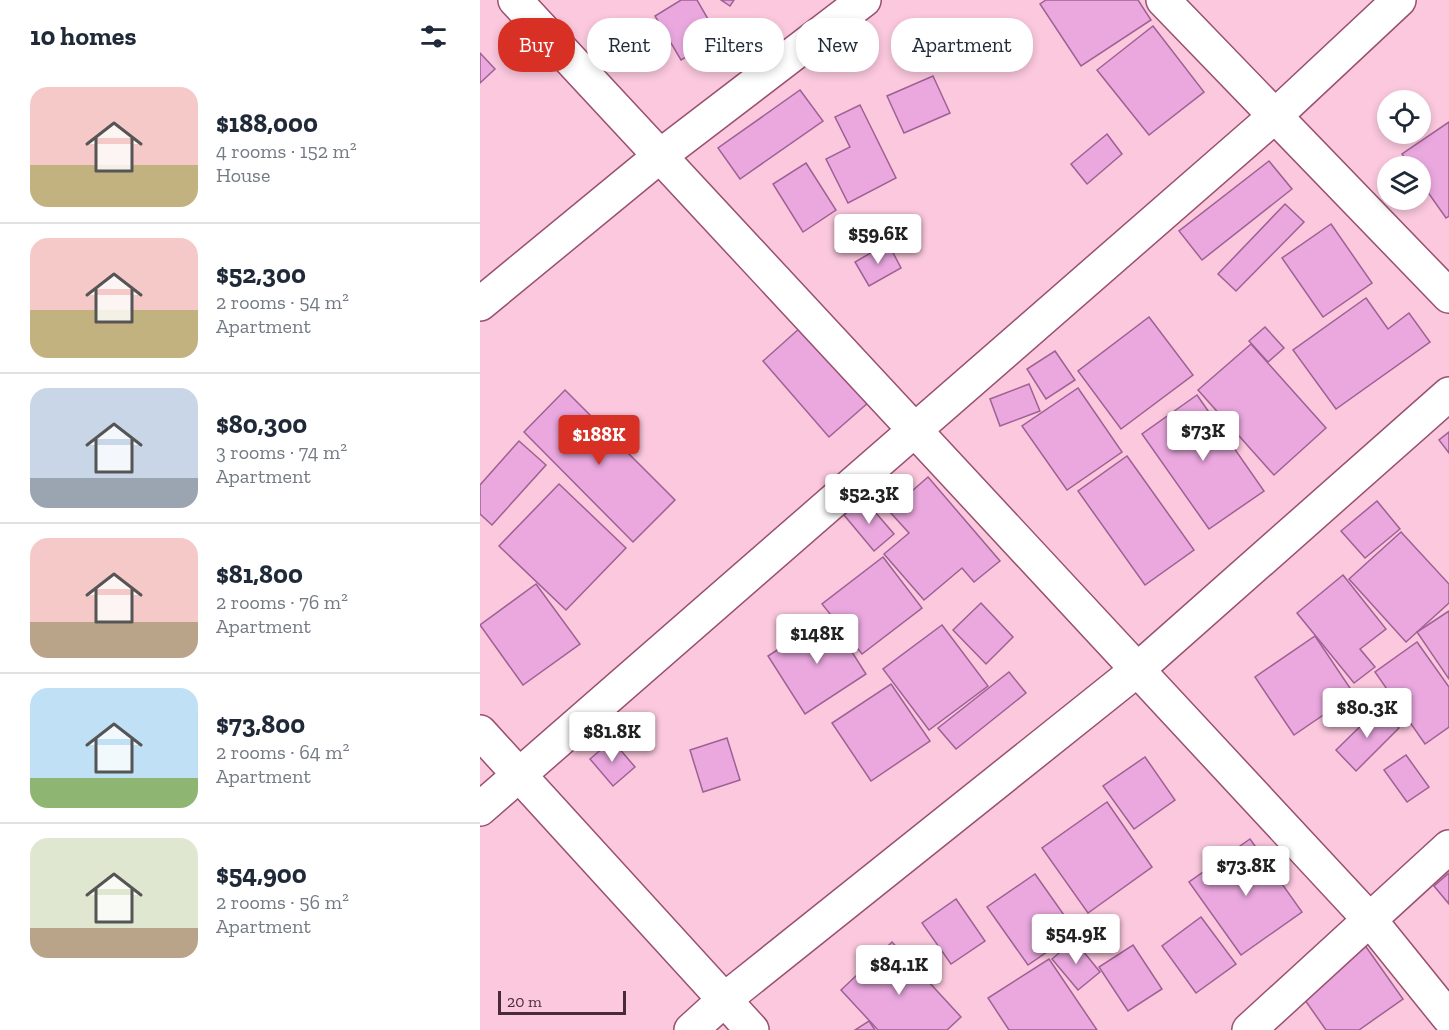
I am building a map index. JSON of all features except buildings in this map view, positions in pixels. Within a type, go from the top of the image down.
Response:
[{"type":"street","points":[[514,0],[1370,920],[1449,1018]]},
{"type":"street","points":[[480,304],[660,156],[864,0]]},
{"type":"street","points":[[1163,0],[1449,296]]},
{"type":"street","points":[[480,809],[1275,116],[1399,0]]},
{"type":"street","points":[[691,1030],[724,1000],[1137,670],[1449,394]]},
{"type":"street","points":[[480,732],[752,1030]]},
{"type":"street","points":[[1249,1030],[1449,847]]}]
